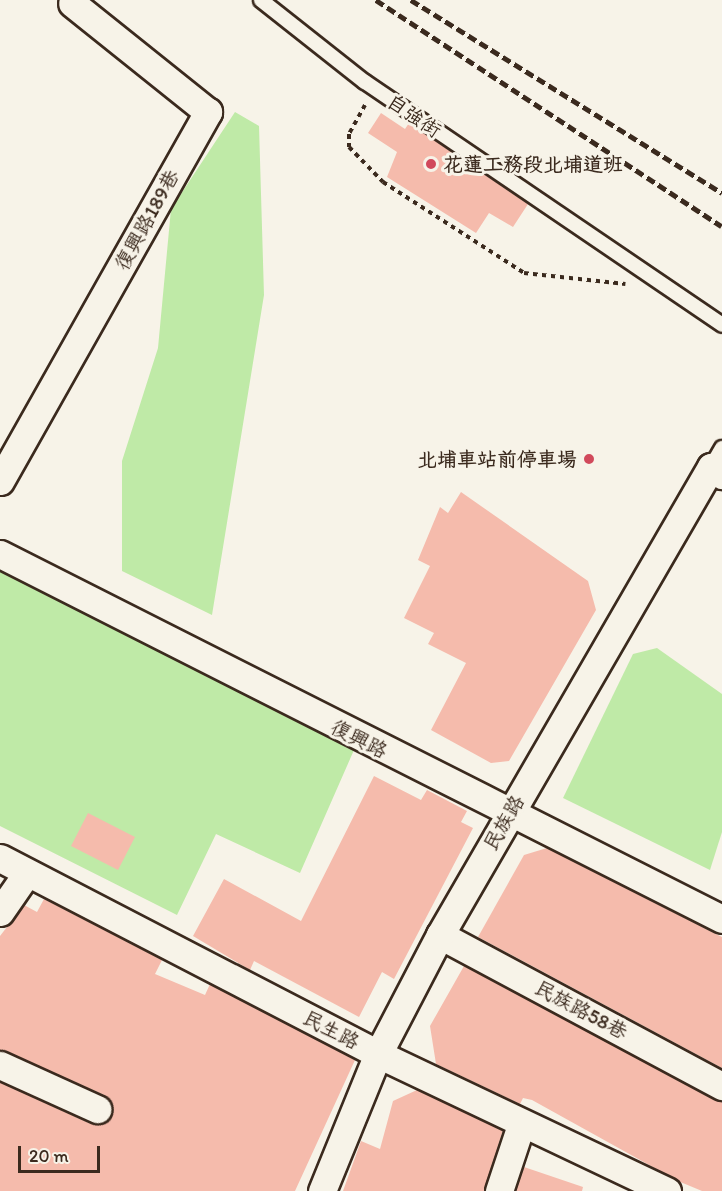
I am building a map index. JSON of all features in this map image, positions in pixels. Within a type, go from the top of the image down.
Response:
[{"type":"street","name":"復興路189巷","points":[[0,481],[208,112],[72,3]]},
{"type":"street","name":"民族路","points":[[322,1191],[378,1054],[440,935],[508,815],[718,463]]},
{"type":"street","name":"復興路","points":[[0,554],[508,815],[722,919]]},
{"type":"street","name":"民生路","points":[[0,858],[378,1054],[521,1125],[666,1191]]},
{"type":"street","points":[[0,912],[27,873]]},
{"type":"street","name":"民族路58巷","points":[[440,935],[722,1086]]},
{"type":"street","points":[[0,1065],[97,1109]]},
{"type":"street","points":[[499,1191],[521,1125]]},
{"type":"lane","name":"自強街","points":[[261,0],[374,89],[722,325]]},
{"type":"path","points":[[374,89],[349,134],[349,147],[383,182],[524,273],[669,289]]},
{"type":"green space","points":[[235,112],[259,126],[264,295],[212,615],[122,571],[122,461],[158,348],[171,209]]},
{"type":"green space","points":[[0,569],[354,750],[300,873],[216,834],[177,915],[0,826]]},
{"type":"green space","points":[[657,648],[722,694],[722,832],[710,870],[563,798],[633,654]]},
{"type":"building","points":[[381,113],[405,129],[409,123],[528,204],[513,227],[489,213],[476,233],[387,177],[397,152],[368,133]]},
{"type":"building","points":[[461,492],[588,581],[596,610],[509,761],[491,763],[431,730],[466,663],[428,644],[434,633],[404,618],[430,566],[418,560],[440,507],[448,513]]},
{"type":"building","points":[[374,776],[421,800],[427,790],[467,811],[461,822],[473,828],[394,979],[382,972],[359,1017],[254,961],[250,970],[193,936],[224,879],[301,921]]},
{"type":"building","points":[[88,813],[135,837],[118,870],[71,846]]},
{"type":"building","points":[[547,848],[722,937],[722,1068],[478,937],[524,855]]},
{"type":"building","points":[[44,899],[162,960],[155,974],[205,995],[210,984],[355,1060],[295,1191],[0,1191],[0,1082],[91,1124],[106,1122],[113,1108],[104,1095],[0,1050],[0,936],[24,905],[37,912]]},
{"type":"building","points":[[464,966],[722,1102],[722,1191],[702,1191],[678,1181],[532,1100],[523,1098],[520,1104],[436,1064],[430,1026]]},
{"type":"building","points":[[417,1090],[503,1130],[484,1191],[343,1191],[361,1141],[380,1149],[393,1101]]},
{"type":"building","points":[[524,1167],[583,1187],[582,1191],[516,1191]]},
{"type":"railway","points":[[376,0],[722,226]]},
{"type":"railway","points":[[411,0],[722,193]]},
{"type":"place","name":"花蓮工務段北埔道班","points":[[431,164]]},
{"type":"place","name":"北埔車站前停車場","points":[[589,459]]}]
